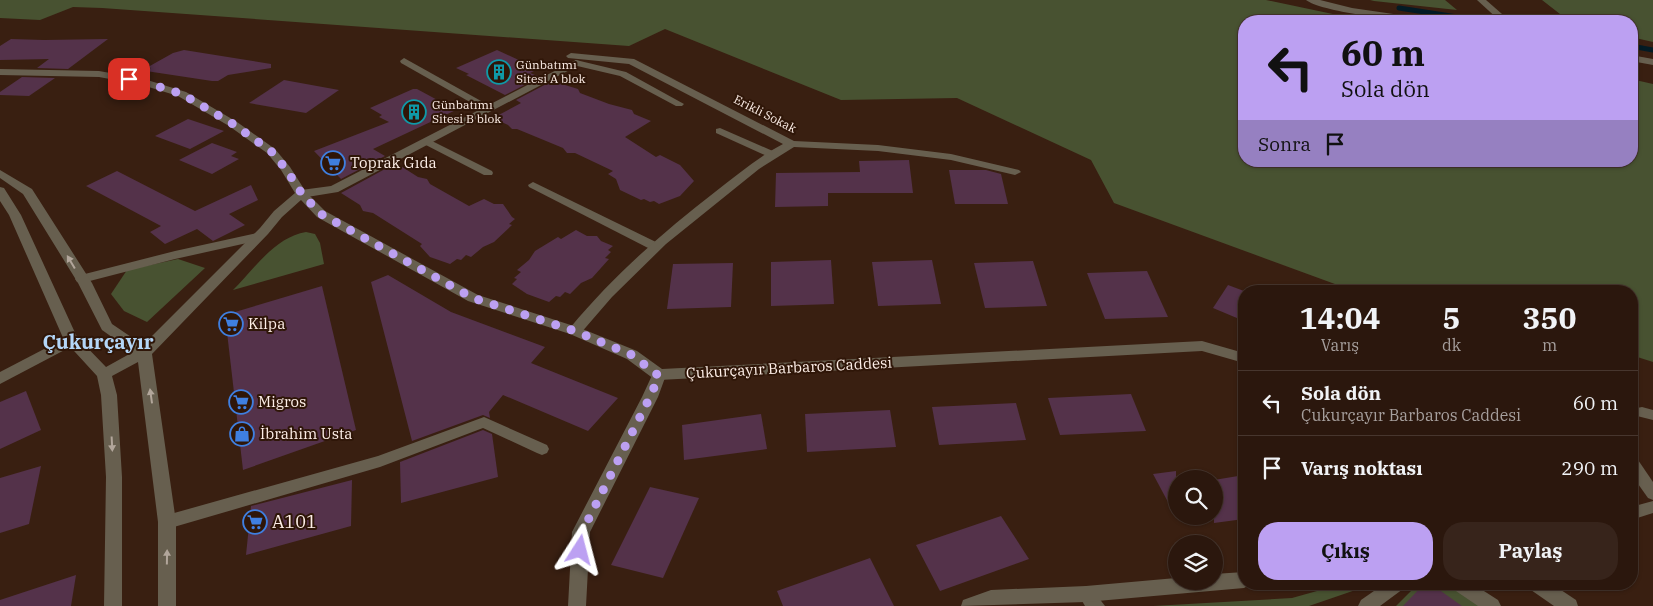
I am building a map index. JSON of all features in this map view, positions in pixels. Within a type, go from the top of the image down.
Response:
[{"type":"street","points":[[1310,0],[1352,11],[1380,15]]},
{"type":"street","points":[[1481,0],[1498,15]]},
{"type":"street","points":[[104,374],[144,353],[258,237],[278,214],[302,194],[334,189],[487,108],[574,59]]},
{"type":"street","name":"Erikli Sokak","points":[[574,59],[631,61],[792,144],[878,148],[951,157],[1015,172]]},
{"type":"street","points":[[1638,59],[1653,62]]},
{"type":"street","points":[[0,72],[99,74],[144,82],[182,94],[233,124],[271,151],[286,169],[302,194],[321,214],[473,298],[575,331],[632,355],[659,376],[582,532],[577,606]]},
{"type":"street","points":[[575,331],[599,300],[673,231],[771,154],[792,144]]},
{"type":"street","points":[[0,173],[28,192],[82,279],[107,327],[144,353],[167,522],[167,606]]},
{"type":"street","points":[[0,191],[15,215],[71,340],[104,374],[109,396],[114,478],[113,606]]},
{"type":"street","points":[[82,279],[157,259],[258,237]]},
{"type":"street","points":[[0,379],[71,340]]},
{"type":"street","name":"Çukurçayır Barbaros Caddesi","points":[[659,376],[1202,346],[1238,356]]},
{"type":"street","points":[[970,606],[991,598],[1091,600],[1238,581]]},
{"type":"street","points":[[1546,590],[1569,606]]},
{"type":"lane","points":[[574,59],[622,74],[678,104]]},
{"type":"lane","points":[[404,61],[487,108]]},
{"type":"lane","points":[[720,131],[771,154]]},
{"type":"lane","points":[[426,140],[488,173]]},
{"type":"lane","points":[[533,185],[656,247]]},
{"type":"lane","points":[[167,522],[380,461],[484,422],[542,449]]},
{"type":"lane","points":[[1638,472],[1653,494]]},
{"type":"lane","points":[[1638,512],[1653,508]]},
{"type":"lane","points":[[1367,606],[1389,590]]},
{"type":"lane","points":[[1468,590],[1492,606]]},
{"type":"green space","points":[[0,0],[1266,0],[1337,15],[1238,15],[1238,167],[1638,167],[1638,81],[1653,84],[1653,362],[1638,357],[1638,285],[1338,285],[1114,203],[1091,160],[957,98],[841,100],[665,29],[629,46],[102,8],[73,7],[40,20],[0,18]]},
{"type":"green space","points":[[1370,0],[1445,0],[1457,10],[1374,1]]},
{"type":"green space","points":[[1542,0],[1653,0],[1653,42],[1638,39],[1638,15],[1561,15]]},
{"type":"green space","points":[[306,232],[315,234],[320,243],[324,264],[233,290],[275,247],[284,240]]},
{"type":"green space","points":[[178,259],[205,268],[147,322],[124,311],[111,294],[127,270]]},
{"type":"green space","points":[[1321,590],[1356,590],[1309,606],[1153,606],[1292,598]]},
{"type":"green space","points":[[1412,590],[1459,590],[1482,606],[1396,606]]},
{"type":"building","points":[[11,39],[108,39],[68,69],[37,68],[49,59],[0,60],[0,46]]},
{"type":"building","points":[[184,50],[271,64],[271,68],[228,75],[218,81],[146,71],[151,68],[148,67],[173,53]]},
{"type":"building","name":"Günbatımı Sitesi A blok","points":[[497,50],[538,69],[530,73],[540,77],[505,95],[456,68]]},
{"type":"building","points":[[22,77],[55,78],[29,96],[0,95],[0,92]]},
{"type":"building","points":[[284,80],[339,90],[306,113],[249,103]]},
{"type":"building","points":[[552,81],[578,89],[580,93],[609,104],[632,110],[634,114],[651,121],[625,137],[656,157],[660,155],[680,165],[694,181],[680,196],[659,204],[654,201],[641,200],[620,190],[616,179],[608,174],[613,171],[575,153],[567,153],[563,148],[517,129],[512,129],[493,118],[521,103],[516,100]]},
{"type":"building","points":[[417,89],[456,110],[373,149],[385,156],[341,179],[314,151],[389,122],[379,117],[382,115],[370,108]]},
{"type":"building","points":[[188,119],[224,131],[190,149],[155,136]]},
{"type":"building","points":[[212,143],[237,152],[231,156],[239,159],[212,174],[179,160]]},
{"type":"building","points":[[909,160],[913,193],[828,193],[828,206],[775,207],[776,173],[860,172],[859,161]]},
{"type":"building","points":[[396,163],[418,177],[427,179],[430,184],[469,206],[484,199],[494,204],[503,204],[515,219],[509,224],[512,225],[494,242],[483,247],[471,257],[466,255],[461,260],[457,259],[450,264],[430,257],[420,246],[422,244],[373,213],[363,211],[360,205],[341,193]]},
{"type":"building","points":[[949,170],[986,170],[1001,174],[1008,204],[955,204]]},
{"type":"building","points":[[117,171],[195,211],[251,185],[258,200],[229,214],[245,225],[213,241],[197,229],[165,244],[150,232],[161,226],[86,186]]},
{"type":"building","points":[[576,230],[587,236],[597,236],[601,241],[613,246],[608,250],[611,252],[605,258],[609,259],[592,278],[581,283],[570,294],[565,292],[560,297],[556,296],[549,302],[527,294],[512,284],[517,279],[514,278],[521,272],[517,270],[529,260],[535,251],[558,237],[561,239]]},
{"type":"building","points":[[831,260],[834,304],[771,306],[771,262]]},
{"type":"building","points":[[932,260],[941,304],[878,306],[872,262]]},
{"type":"building","points":[[1033,261],[1047,306],[985,308],[974,263]]},
{"type":"building","points":[[733,263],[731,307],[667,309],[673,264]]},
{"type":"building","points":[[1147,271],[1168,317],[1105,319],[1087,273]]},
{"type":"building","points":[[388,275],[451,312],[545,347],[531,363],[618,398],[588,431],[503,395],[489,412],[490,418],[483,415],[412,441],[371,282]]},
{"type":"building","points":[[1228,285],[1238,289],[1238,318],[1213,308]]},
{"type":"building","points":[[322,286],[356,430],[243,470],[225,315]]},
{"type":"building","points":[[26,391],[41,430],[0,449],[0,402]]},
{"type":"building","points":[[1131,394],[1146,431],[1060,435],[1048,398]]},
{"type":"building","points":[[1016,403],[1026,440],[939,445],[932,407]]},
{"type":"building","points":[[890,410],[896,447],[807,452],[805,414]]},
{"type":"building","points":[[761,414],[767,449],[684,460],[682,425]]},
{"type":"building","points":[[483,430],[492,434],[498,477],[401,503],[400,462]]},
{"type":"building","points":[[41,466],[29,524],[0,533],[0,478]]},
{"type":"building","points":[[1168,472],[1168,502],[1153,474]]},
{"type":"building","points":[[1238,476],[1238,520],[1223,522],[1223,478]]},
{"type":"building","points":[[352,480],[351,526],[246,555],[251,506]]},
{"type":"building","points":[[650,487],[699,498],[663,578],[611,565]]},
{"type":"building","points":[[1001,516],[1029,559],[940,591],[916,545]]},
{"type":"building","points":[[870,558],[894,606],[783,606],[777,591]]},
{"type":"building","points":[[76,575],[71,606],[0,606],[0,600]]},
{"type":"building","points":[[1418,590],[1439,590],[1462,606],[1403,606]]},
{"type":"waterway","points":[[1399,8],[1444,15]]},
{"type":"waterway","points":[[1638,47],[1653,50]]},
{"type":"place","name":"Günbatımı Sitesi A blok","points":[[499,72]]},
{"type":"place","name":"Günbatımı Sitesi B blok","points":[[414,112]]},
{"type":"place","name":"Toprak Gıda","points":[[333,163]]},
{"type":"place","name":"Kilpa","points":[[231,324]]},
{"type":"place","name":"Migros","points":[[241,402]]},
{"type":"place","name":"İbrahim Usta","points":[[242,434]]},
{"type":"place","name":"A101","points":[[255,522]]},
{"type":"district","name":"Çukurçayır","points":[[98,342]]},
{"type":"route","points":[[129,79],[182,94],[233,124],[271,151],[286,169],[302,194],[321,214],[473,298],[575,331],[632,355],[659,376],[582,532],[580,550]]}]
